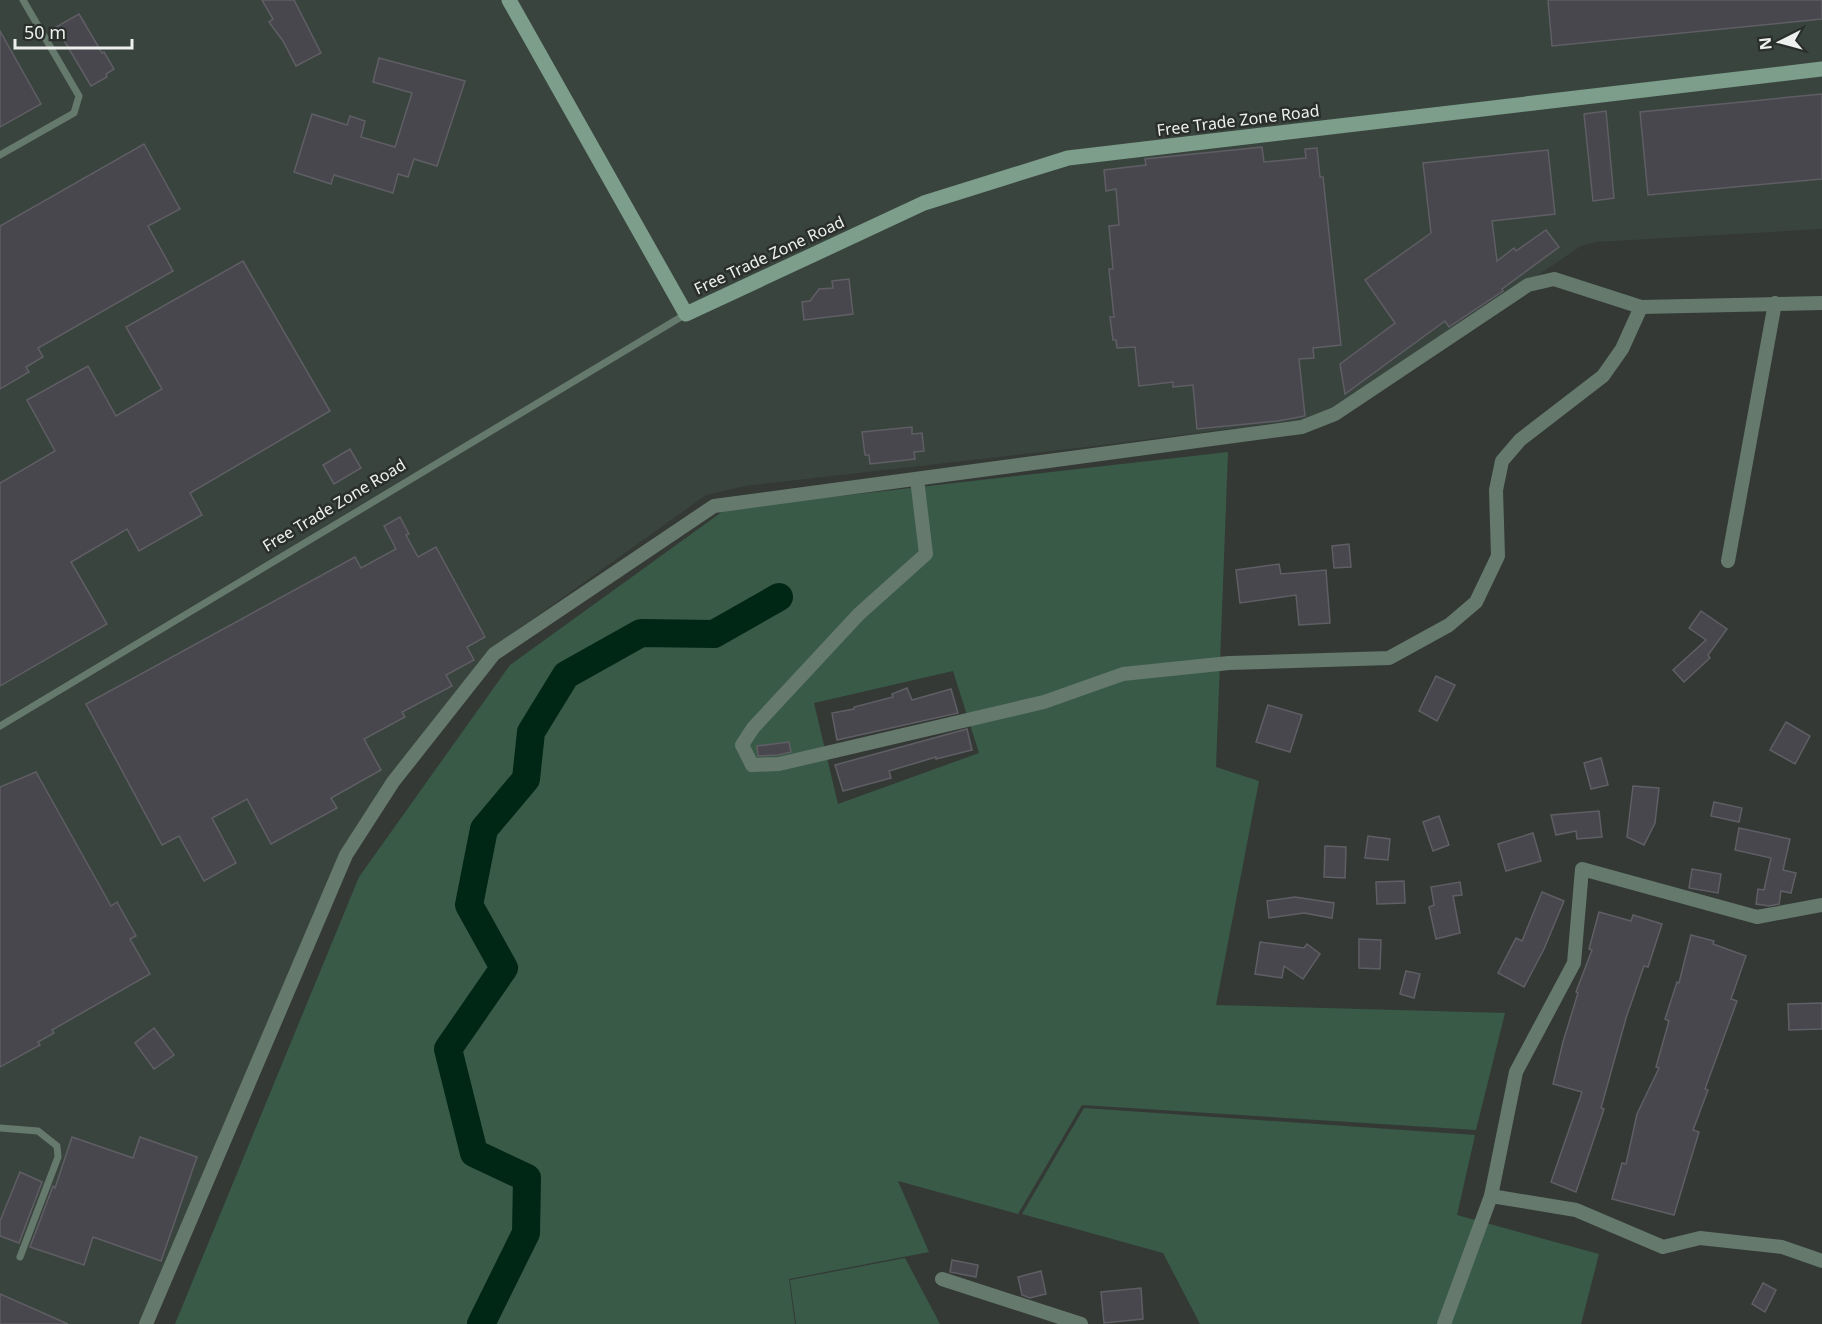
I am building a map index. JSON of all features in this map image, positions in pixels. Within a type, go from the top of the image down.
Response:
[{"type":"street","name":"Free Trade Zone Road","points":[[509,0],[686,314],[924,203],[1068,158],[1822,69]]},
{"type":"street","points":[[146,1324],[346,855],[393,782],[494,654],[714,506],[1302,427],[1335,414],[1528,285],[1554,279],[1641,307],[1822,303]]},
{"type":"street","points":[[1728,561],[1775,303]]},
{"type":"street","points":[[917,479],[926,554],[859,614],[753,728],[742,745],[752,765],[779,764],[1044,702],[1123,674],[1229,663],[1389,657],[1449,625],[1476,602],[1498,556],[1496,489],[1502,461],[1521,440],[1603,376],[1622,349],[1641,307]]},
{"type":"street","points":[[1444,1324],[1491,1196],[1516,1072],[1574,963],[1582,868],[1757,917],[1822,905]]},
{"type":"street","points":[[1491,1196],[1576,1210],[1663,1247],[1700,1238],[1782,1247],[1822,1261]]},
{"type":"street","points":[[942,1279],[1081,1324]]},
{"type":"lane","points":[[0,155],[74,113],[79,96],[23,0]]},
{"type":"lane","name":"Free Trade Zone Road","points":[[0,726],[686,314]]},
{"type":"lane","points":[[0,1128],[38,1131],[57,1146],[58,1157],[20,1257]]},
{"type":"shaded area","points":[[0,0],[1822,0],[1822,229],[1597,242],[1581,246],[1331,416],[745,486],[706,495],[516,631],[495,651],[341,866],[152,1324],[0,1324]]},
{"type":"green space","points":[[1228,452],[1216,767],[1259,781],[1216,1005],[1505,1013],[1476,1130],[1082,1105],[1018,1214],[898,1181],[929,1252],[789,1279],[795,1324],[175,1324],[359,877],[510,665],[726,509]],"holes":[[[953,671],[979,753],[838,804],[814,703]]]},
{"type":"green space","points":[[1084,1108],[1475,1135],[1457,1215],[1599,1254],[1581,1324],[1200,1324],[1163,1253],[1022,1214]]},
{"type":"green space","points":[[905,1258],[940,1324],[796,1324],[790,1280]]},
{"type":"building","points":[[262,0],[294,0],[321,53],[296,66],[283,41],[269,22],[273,19]]},
{"type":"building","points":[[1548,0],[1822,0],[1822,19],[1552,46]]},
{"type":"building","points":[[79,14],[114,69],[106,74],[107,77],[91,86],[56,27]]},
{"type":"building","points":[[0,31],[41,104],[0,127]]},
{"type":"building","points":[[379,58],[465,81],[437,166],[414,159],[408,177],[398,174],[393,193],[334,175],[331,184],[294,172],[312,114],[347,125],[350,116],[365,121],[361,137],[395,147],[412,93],[373,82]]},
{"type":"building","points":[[1822,94],[1822,179],[1648,195],[1640,112]]},
{"type":"building","points":[[1606,111],[1614,198],[1593,201],[1584,114]]},
{"type":"building","points":[[144,144],[180,209],[148,226],[173,271],[38,348],[43,357],[26,367],[29,372],[0,389],[0,226]]},
{"type":"building","points":[[1262,147],[1264,162],[1306,158],[1305,149],[1317,148],[1320,177],[1323,177],[1341,345],[1313,348],[1314,358],[1299,359],[1305,416],[1197,429],[1193,385],[1173,387],[1173,382],[1139,386],[1135,347],[1117,348],[1116,340],[1113,340],[1110,317],[1114,317],[1109,269],[1113,269],[1109,226],[1119,225],[1116,189],[1106,191],[1104,170],[1146,165],[1145,159]]},
{"type":"building","points":[[1548,150],[1555,214],[1492,221],[1497,261],[1514,248],[1516,251],[1546,230],[1559,247],[1502,289],[1503,291],[1449,327],[1445,321],[1345,394],[1340,364],[1395,323],[1365,280],[1431,233],[1423,163]]},
{"type":"building","points":[[243,261],[330,411],[190,493],[202,515],[139,551],[127,529],[71,562],[107,624],[0,686],[0,483],[55,451],[27,400],[88,366],[116,416],[162,389],[126,327]]},
{"type":"building","points":[[849,279],[853,314],[804,320],[802,302],[810,301],[819,289],[833,288],[832,281]]},
{"type":"building","points":[[912,427],[912,434],[922,433],[924,451],[914,452],[915,459],[870,464],[869,455],[865,455],[862,432]]},
{"type":"building","points":[[350,449],[361,468],[334,484],[323,465]]},
{"type":"building","points":[[400,517],[409,534],[406,535],[418,557],[436,547],[485,637],[467,647],[474,660],[446,675],[452,686],[402,712],[405,717],[364,739],[381,770],[331,798],[337,808],[271,844],[247,799],[212,818],[236,863],[204,881],[179,836],[162,845],[86,704],[355,557],[361,568],[396,549],[384,526]]},
{"type":"building","points":[[1349,544],[1351,567],[1334,568],[1332,546]]},
{"type":"building","points":[[1279,564],[1281,574],[1326,570],[1330,623],[1299,625],[1296,595],[1240,603],[1236,570]]},
{"type":"building","points":[[1701,611],[1727,629],[1708,655],[1710,658],[1684,682],[1673,670],[1706,640],[1689,628]]},
{"type":"building","points":[[1436,676],[1455,685],[1437,721],[1419,711]]},
{"type":"building","points":[[907,688],[912,700],[951,689],[958,713],[837,740],[832,713],[893,697],[892,694]]},
{"type":"building","points":[[1268,705],[1302,715],[1290,752],[1256,742]]},
{"type":"building","points":[[1786,722],[1810,736],[1795,764],[1770,750]]},
{"type":"building","points":[[967,729],[972,750],[936,759],[936,757],[889,771],[891,778],[843,791],[835,765]]},
{"type":"building","points":[[789,742],[791,752],[758,756],[757,746]]},
{"type":"building","points":[[1601,758],[1608,785],[1591,789],[1584,763]]},
{"type":"building","points":[[36,772],[111,906],[117,902],[136,936],[130,939],[150,974],[52,1030],[54,1033],[38,1042],[40,1045],[0,1067],[0,787]]},
{"type":"building","points":[[1633,786],[1659,788],[1655,823],[1644,845],[1627,837]]},
{"type":"building","points":[[1714,802],[1742,808],[1739,822],[1711,816]]},
{"type":"building","points":[[1599,811],[1602,837],[1577,839],[1576,831],[1556,835],[1551,815]]},
{"type":"building","points":[[1439,816],[1449,845],[1433,851],[1423,822]]},
{"type":"building","points":[[1739,828],[1790,839],[1783,870],[1796,873],[1791,893],[1781,891],[1779,904],[1769,906],[1756,904],[1758,889],[1764,890],[1771,858],[1735,850]]},
{"type":"building","points":[[1533,833],[1541,861],[1506,871],[1498,844]]},
{"type":"building","points":[[1368,836],[1390,839],[1388,860],[1365,858]]},
{"type":"building","points":[[1325,846],[1346,847],[1345,878],[1324,877]]},
{"type":"building","points":[[1692,869],[1721,874],[1718,893],[1689,888]]},
{"type":"building","points":[[1404,881],[1405,903],[1377,904],[1376,882]]},
{"type":"building","points":[[1460,882],[1462,895],[1453,896],[1460,933],[1436,939],[1429,907],[1434,905],[1431,887]]},
{"type":"building","points":[[1542,892],[1564,901],[1544,949],[1524,987],[1498,973],[1516,938],[1522,941]]},
{"type":"building","points":[[1295,897],[1334,903],[1332,918],[1304,913],[1269,918],[1267,901]]},
{"type":"building","points":[[1599,912],[1631,921],[1633,915],[1662,924],[1648,967],[1644,966],[1626,1018],[1601,1108],[1604,1109],[1576,1192],[1551,1182],[1582,1092],[1553,1084],[1578,993],[1576,992],[1592,950],[1589,949]]},
{"type":"building","points":[[1691,935],[1714,941],[1713,944],[1746,956],[1731,999],[1737,1001],[1705,1089],[1708,1090],[1693,1130],[1699,1132],[1674,1215],[1612,1199],[1622,1163],[1626,1164],[1637,1114],[1659,1068],[1656,1067],[1669,1021],[1665,1019],[1677,982],[1679,983]]},
{"type":"building","points":[[1359,939],[1381,940],[1380,969],[1359,968]]},
{"type":"building","points":[[1260,942],[1304,948],[1307,944],[1320,954],[1303,979],[1284,966],[1282,978],[1255,974]]},
{"type":"building","points":[[1406,971],[1420,974],[1414,998],[1400,994]]},
{"type":"building","points":[[1822,1003],[1822,1029],[1789,1030],[1788,1004]]},
{"type":"building","points":[[154,1028],[174,1055],[154,1069],[135,1043]]},
{"type":"building","points":[[72,1137],[133,1158],[140,1137],[197,1157],[161,1261],[93,1237],[84,1265],[30,1247],[53,1186],[55,1188]]},
{"type":"building","points":[[20,1172],[42,1182],[19,1243],[0,1236],[0,1221]]},
{"type":"building","points":[[952,1260],[978,1265],[976,1277],[950,1272]]},
{"type":"building","points":[[1041,1271],[1046,1294],[1030,1298],[1022,1295],[1018,1277]]},
{"type":"building","points":[[1763,1283],[1776,1290],[1765,1312],[1752,1304]]},
{"type":"building","points":[[1141,1288],[1143,1319],[1104,1323],[1101,1292]]},
{"type":"building","points":[[0,1294],[68,1324],[0,1324]]},
{"type":"waterway","points":[[481,1324],[526,1233],[527,1178],[474,1153],[448,1049],[504,968],[469,905],[484,829],[526,779],[531,732],[566,675],[641,633],[714,634],[779,597]]}]
